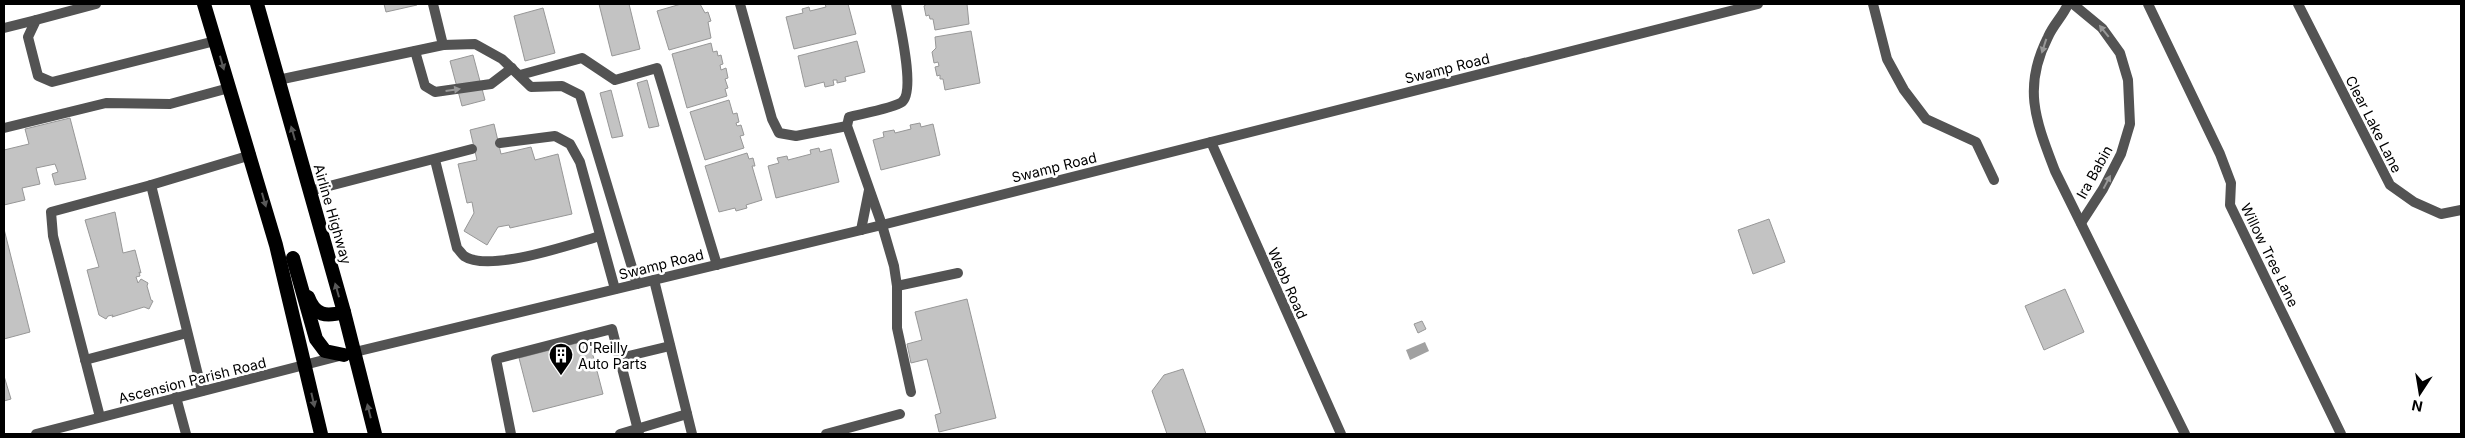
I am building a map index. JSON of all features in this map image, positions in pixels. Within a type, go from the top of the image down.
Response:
[{"type":"highway","points":[[204,4],[251,155],[276,246],[321,434]]},
{"type":"highway","name":"Airline Highway","points":[[256,4],[344,312],[350,353],[375,434]]},
{"type":"highway","points":[[276,246],[293,258],[312,307],[320,314],[330,316],[344,312]]},
{"type":"highway","points":[[293,258],[316,339],[325,350],[350,353]]},
{"type":"street","points":[[4,28],[96,4]]},
{"type":"street","points":[[433,4],[443,45]]},
{"type":"street","points":[[740,4],[772,119],[779,133],[796,136],[847,126]]},
{"type":"street","points":[[896,4],[907,69],[907,95],[901,103],[849,117],[847,126],[882,225],[897,286],[897,328],[911,392]]},
{"type":"street","name":"Swamp Road","points":[[350,353],[882,225],[1758,4]]},
{"type":"street","points":[[1872,4],[1887,60],[1904,90],[1926,119],[1976,142],[1994,180]]},
{"type":"street","name":"Ira Babin","points":[[2068,4],[2047,37],[2032,83],[2038,127],[2055,171],[2185,434]]},
{"type":"street","name":"Ira Babin","points":[[2073,4],[2102,28],[2120,53],[2128,80],[2130,124],[2121,154],[2103,189],[2080,223]]},
{"type":"street","name":"Willow Tree Lane","points":[[2148,4],[2226,168],[2232,183],[2230,206],[2341,434]]},
{"type":"street","name":"Clear Lake Lane","points":[[2298,4],[2390,185],[2414,202],[2441,214],[2461,210]]},
{"type":"street","points":[[36,20],[28,37],[38,76],[52,82],[216,41]]},
{"type":"street","points":[[278,80],[443,45],[475,44],[502,59],[531,87],[562,86],[580,95],[637,284]]},
{"type":"street","points":[[415,51],[425,86],[435,92],[491,84],[512,68]]},
{"type":"street","points":[[520,76],[582,58],[615,80],[657,68],[717,265]]},
{"type":"street","points":[[4,128],[106,103],[170,104],[230,88]]},
{"type":"street","points":[[500,143],[555,136],[570,144],[580,162],[615,289]]},
{"type":"street","name":"Webb Road","points":[[1210,142],[1341,434]]},
{"type":"street","points":[[310,191],[472,149]]},
{"type":"street","points":[[100,417],[53,236],[51,212],[251,155]]},
{"type":"street","points":[[435,160],[457,248],[465,257],[486,262],[511,260],[600,236]]},
{"type":"street","points":[[151,185],[202,391]]},
{"type":"street","points":[[861,230],[869,189]]},
{"type":"street","points":[[897,286],[958,273]]},
{"type":"street","points":[[654,280],[692,434]]},
{"type":"street","points":[[511,434],[496,359],[612,329],[638,432]]},
{"type":"street","points":[[85,360],[187,333]]},
{"type":"street","points":[[620,358],[670,346]]},
{"type":"street","name":"Ascension Parish Road","points":[[36,434],[350,353]]},
{"type":"street","points":[[176,397],[186,434]]},
{"type":"street","points":[[620,434],[638,432],[687,414]]},
{"type":"street","points":[[826,434],[900,414]]},
{"type":"shaded area","points":[[1425,342],[1429,351],[1410,360],[1406,350]]},
{"type":"building","points":[[384,4],[417,4],[417,5],[386,12]]},
{"type":"building","points":[[599,4],[629,4],[640,49],[612,56]]},
{"type":"building","points":[[681,4],[700,4],[705,13],[708,12],[711,21],[708,22],[711,38],[669,50],[657,11]]},
{"type":"building","points":[[825,4],[848,4],[856,34],[794,49],[786,17],[803,13],[802,9],[809,7],[810,11],[826,7]]},
{"type":"building","points":[[927,4],[967,4],[969,24],[935,30],[933,19],[930,19],[929,15],[926,16],[924,6]]},
{"type":"building","points":[[543,8],[555,53],[525,61],[514,16]]},
{"type":"building","points":[[971,31],[980,83],[945,90],[943,79],[940,79],[940,75],[937,76],[935,67],[939,66],[938,62],[934,63],[932,52],[936,48],[935,37]]},
{"type":"building","points":[[857,41],[865,72],[845,77],[846,81],[837,83],[837,80],[833,80],[834,85],[825,87],[824,82],[805,87],[798,56]]},
{"type":"building","points":[[711,43],[713,52],[717,51],[718,56],[721,55],[723,64],[720,65],[721,70],[726,68],[728,78],[725,79],[728,88],[725,89],[727,96],[687,108],[672,54]]},
{"type":"building","points":[[473,55],[485,100],[462,106],[450,61]]},
{"type":"building","points":[[647,80],[659,126],[649,128],[637,83]]},
{"type":"building","points":[[611,90],[623,136],[612,138],[600,93]]},
{"type":"building","points":[[729,100],[733,114],[737,113],[739,122],[736,123],[737,126],[741,125],[744,135],[740,136],[744,148],[705,160],[690,112]]},
{"type":"building","points":[[70,118],[86,179],[55,185],[52,174],[58,172],[55,164],[36,168],[40,184],[22,188],[25,200],[4,205],[4,150],[29,144],[25,129]]},
{"type":"building","points":[[920,123],[921,127],[933,124],[940,155],[881,170],[873,140],[884,137],[883,132],[894,130],[895,133],[911,129],[910,125]]},
{"type":"building","points":[[494,124],[501,154],[531,147],[535,160],[558,154],[572,214],[510,228],[509,225],[498,227],[487,245],[464,231],[474,213],[472,202],[467,203],[458,164],[477,160],[470,130]]},
{"type":"building","points":[[819,148],[820,152],[831,149],[839,182],[776,198],[768,166],[779,163],[777,158],[787,156],[788,160],[811,154],[810,150]]},
{"type":"building","points":[[747,153],[749,159],[753,158],[755,166],[752,166],[762,200],[746,205],[747,208],[736,211],[735,208],[719,212],[705,166]]},
{"type":"building","points":[[115,212],[123,253],[135,250],[141,273],[139,272],[140,276],[136,277],[138,283],[141,279],[148,283],[147,286],[153,301],[149,309],[144,307],[112,317],[113,315],[108,316],[106,319],[99,315],[87,270],[99,267],[85,220]]},
{"type":"building","points":[[1769,219],[1785,262],[1753,274],[1738,230]]},
{"type":"building","points":[[4,229],[30,332],[4,339]]},
{"type":"building","points":[[2065,289],[2084,332],[2044,350],[2025,306]]},
{"type":"building","points":[[967,299],[996,418],[939,432],[935,415],[941,413],[927,359],[911,363],[907,344],[922,340],[915,312]]},
{"type":"building","points":[[1422,321],[1426,329],[1418,333],[1414,324]]},
{"type":"building","name":"O'Reilly Auto Parts","points":[[589,340],[603,394],[533,412],[519,358]]},
{"type":"building","points":[[1183,369],[1206,434],[1167,434],[1152,391],[1164,375]]},
{"type":"building","points":[[4,376],[11,399],[4,401]]},
{"type":"place","name":"O'Reilly Auto Parts","points":[[561,376]]}]
